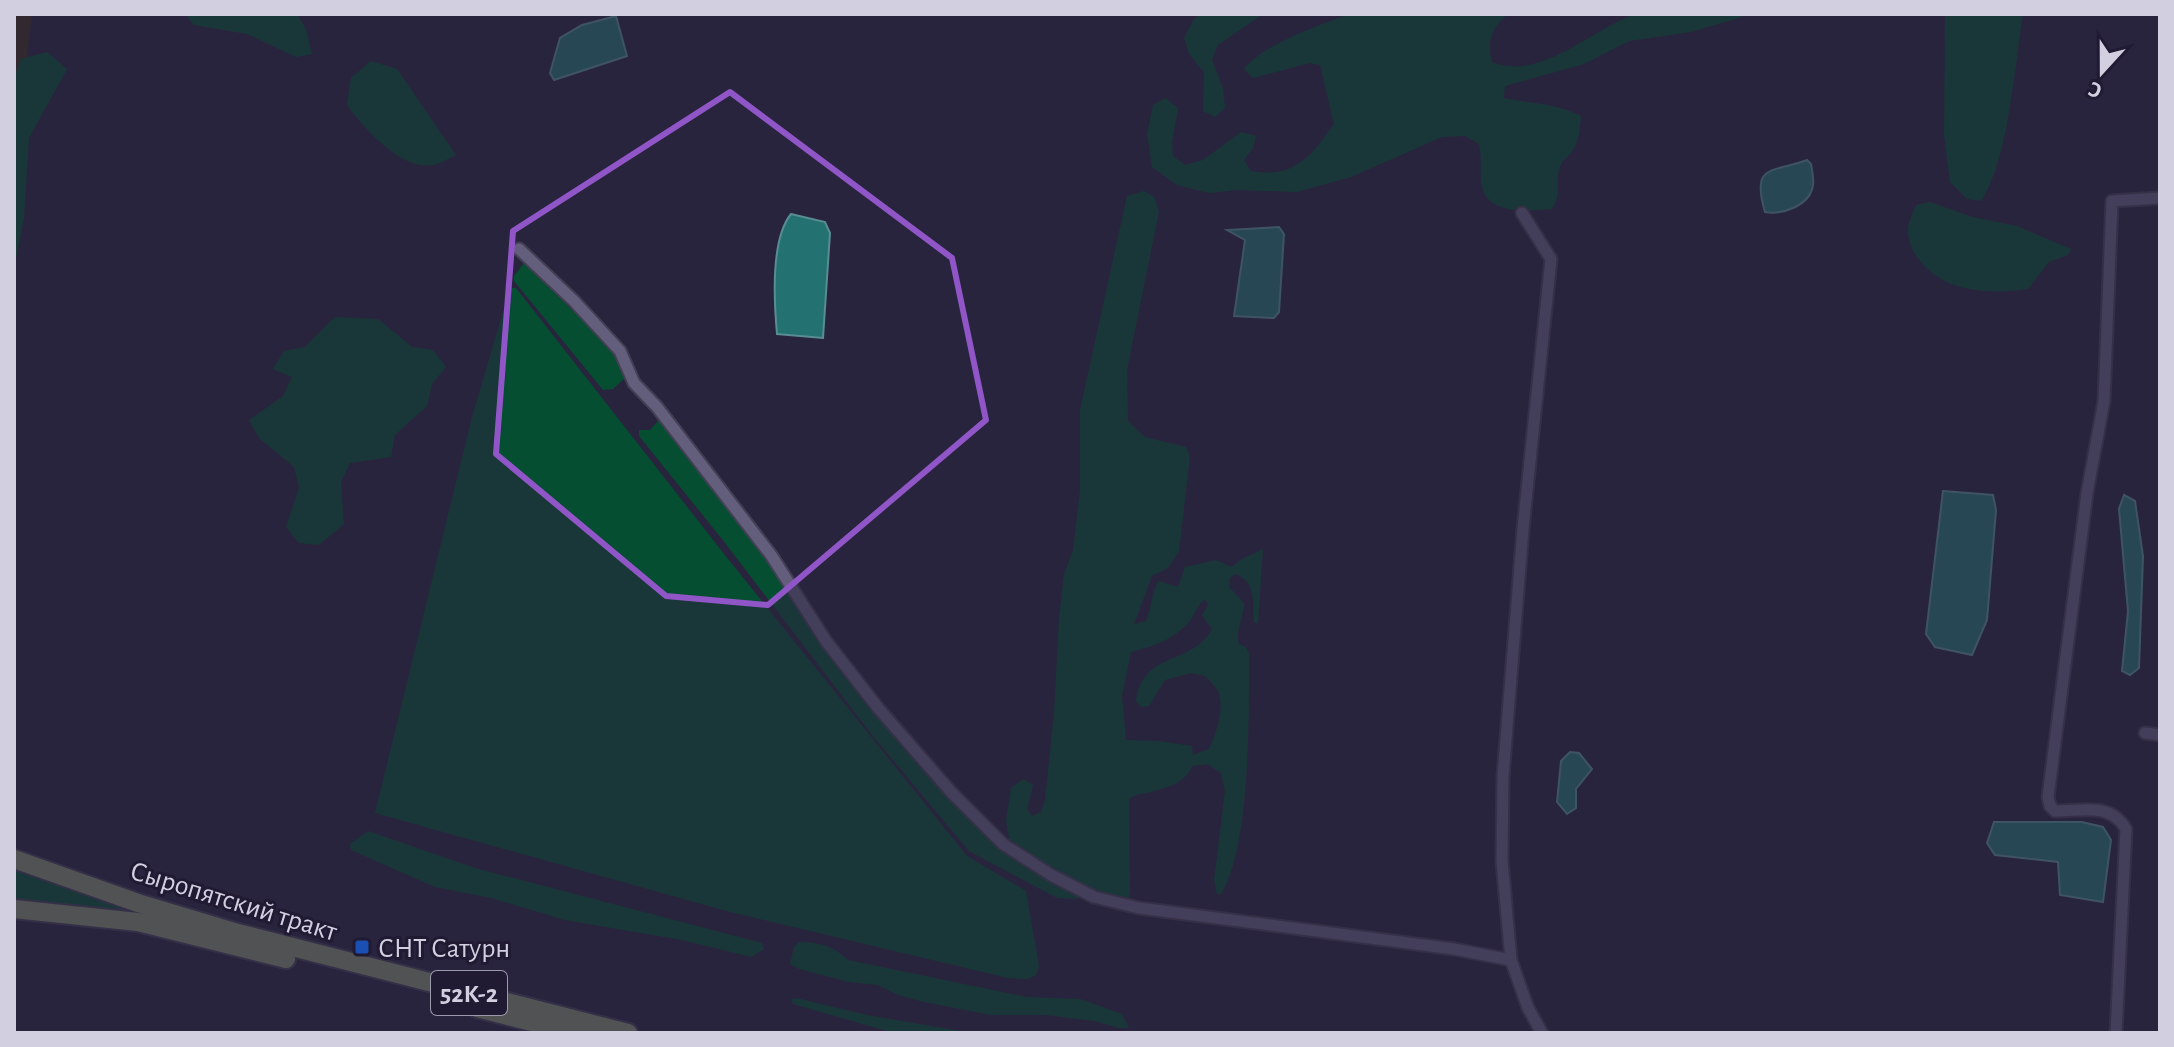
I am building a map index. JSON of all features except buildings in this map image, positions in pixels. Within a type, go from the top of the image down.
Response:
[{"type":"main road","name":"Сыропятский тракт","points":[[14,859],[138,903],[238,933],[628,1033]]},
{"type":"main road","name":"Сыропятский тракт","points":[[14,909],[138,922],[575,1033]]},
{"type":"street","points":[[2116,1033],[2126,829],[2119,817],[2099,809],[2055,811],[2048,797],[2087,493],[2104,401],[2112,201],[2160,198]]},
{"type":"street","points":[[1522,213],[1551,259],[1523,529],[1503,776],[1502,861],[1511,960],[1528,1008],[1542,1033]]},
{"type":"street","points":[[519,249],[574,301],[620,351],[634,383],[657,407],[771,555],[826,641],[879,709],[952,793],[1003,844],[1051,875],[1094,897],[1139,908],[1454,949],[1511,960]]},
{"type":"street","points":[[2145,733],[2160,735]]},
{"type":"highlighted area","points":[[730,92],[952,258],[986,420],[768,605],[666,596],[496,454],[513,231]]},
{"type":"shaded area","points":[[14,14],[32,14],[14,174]]},
{"type":"shaded area","points":[[185,14],[297,14],[306,29],[312,54],[296,57],[247,34],[194,25]]},
{"type":"shaded area","points":[[1201,14],[1263,14],[1218,45],[1212,59],[1223,89],[1225,108],[1215,117],[1203,111],[1204,72],[1189,54],[1184,38],[1194,19]]},
{"type":"shaded area","points":[[1349,14],[1508,14],[1494,30],[1490,48],[1492,62],[1510,66],[1547,60],[1635,14],[1745,14],[1691,32],[1629,41],[1584,64],[1505,86],[1504,98],[1553,106],[1581,116],[1576,145],[1560,167],[1557,197],[1552,209],[1509,209],[1490,201],[1481,182],[1479,144],[1465,136],[1442,137],[1351,177],[1297,192],[1238,190],[1209,193],[1177,185],[1152,167],[1147,134],[1153,105],[1165,98],[1178,108],[1172,142],[1173,156],[1185,165],[1203,160],[1241,132],[1256,136],[1253,148],[1244,160],[1251,171],[1279,172],[1300,162],[1318,146],[1334,124],[1320,65],[1310,63],[1253,78],[1244,69],[1278,43]]},
{"type":"shaded area","points":[[1945,14],[2023,14],[2004,138],[1990,184],[1981,201],[1967,199],[1950,182],[1944,135]]},
{"type":"shaded area","points":[[616,16],[627,56],[554,80],[550,73],[560,38],[582,25]]},
{"type":"shaded area","points":[[47,52],[67,69],[29,138],[24,218],[14,269],[14,78],[21,59]]},
{"type":"shaded area","points":[[371,61],[397,69],[456,155],[433,165],[408,161],[384,146],[363,124],[347,105],[351,78]]},
{"type":"shaded area","points":[[1807,160],[1811,164],[1813,183],[1807,198],[1794,208],[1765,212],[1761,185],[1767,173]]},
{"type":"shaded area","points":[[1144,191],[1154,197],[1159,211],[1127,370],[1128,421],[1145,437],[1186,447],[1190,456],[1179,552],[1168,568],[1152,576],[1134,624],[1146,621],[1159,581],[1178,587],[1185,567],[1216,560],[1232,567],[1263,549],[1258,624],[1254,622],[1252,594],[1247,582],[1236,574],[1230,578],[1229,587],[1244,603],[1238,639],[1249,654],[1248,743],[1238,846],[1220,895],[1217,894],[1214,880],[1225,791],[1221,773],[1207,764],[1192,766],[1182,780],[1174,784],[1131,797],[1128,899],[1082,887],[1035,862],[1010,844],[1006,821],[1011,788],[1023,779],[1033,785],[1027,809],[1032,816],[1041,812],[1045,800],[1059,618],[1064,574],[1073,550],[1080,491],[1080,410],[1127,196]],"holes":[[[1205,599],[1208,605],[1202,615],[1212,629],[1192,649],[1148,674],[1140,685],[1136,701],[1141,707],[1149,706],[1165,680],[1191,673],[1205,676],[1218,691],[1221,705],[1217,729],[1209,749],[1193,755],[1192,746],[1126,740],[1122,696],[1131,652],[1170,637],[1190,621]]]},
{"type":"shaded area","points":[[1930,202],[1972,217],[2017,226],[2071,249],[2068,255],[2049,262],[2028,289],[1988,291],[1955,285],[1926,268],[1909,240],[1908,226],[1916,205]]},
{"type":"shaded area","points":[[791,214],[825,222],[830,233],[823,338],[777,334],[777,255],[784,225]]},
{"type":"shaded area","points":[[1279,227],[1284,234],[1279,312],[1274,318],[1234,316],[1245,240],[1227,230]]},
{"type":"shaded area","points":[[524,263],[617,354],[627,376],[613,389],[603,390],[514,281],[514,276]]},
{"type":"shaded area","points":[[510,288],[516,288],[728,559],[967,856],[1026,891],[1039,966],[1036,975],[1028,979],[1008,978],[730,912],[375,813],[472,417]]},
{"type":"shaded area","points":[[335,317],[378,319],[412,347],[433,350],[446,367],[432,384],[427,406],[395,435],[391,457],[350,463],[341,482],[344,524],[319,545],[299,543],[286,527],[299,488],[294,467],[259,438],[249,420],[283,396],[292,377],[273,369],[284,351],[305,347]]},
{"type":"shaded area","points":[[659,420],[768,557],[857,687],[918,763],[986,834],[1076,891],[1077,899],[1057,898],[969,851],[872,735],[639,436],[639,430],[650,430]]},
{"type":"shaded area","points":[[1943,491],[1993,495],[1996,510],[1987,620],[1972,655],[1935,647],[1926,634]]},
{"type":"shaded area","points":[[2124,495],[2135,501],[2143,556],[2139,668],[2130,675],[2122,671],[2128,611],[2119,509]]},
{"type":"shaded area","points":[[1570,752],[1579,753],[1592,769],[1576,789],[1576,808],[1567,814],[1557,802],[1561,761]]},
{"type":"shaded area","points":[[1994,822],[2082,822],[2103,827],[2111,840],[2103,902],[2060,895],[2058,862],[1995,855],[1987,843]]},
{"type":"shaded area","points":[[368,831],[475,868],[762,943],[764,949],[751,957],[682,940],[565,920],[491,898],[435,887],[351,850],[350,844]]},
{"type":"shaded area","points":[[14,866],[200,932],[14,902]]},
{"type":"shaded area","points":[[799,942],[826,946],[848,960],[1027,997],[1080,999],[1122,1014],[1129,1028],[1046,1015],[991,1015],[924,1002],[898,995],[878,985],[849,982],[799,969],[790,964],[794,947]]},
{"type":"shaded area","points":[[791,999],[867,1015],[972,1033],[894,1033],[793,1004]]},
{"type":"place","name":"СНТ Сатурн","points":[[362,947]]}]
